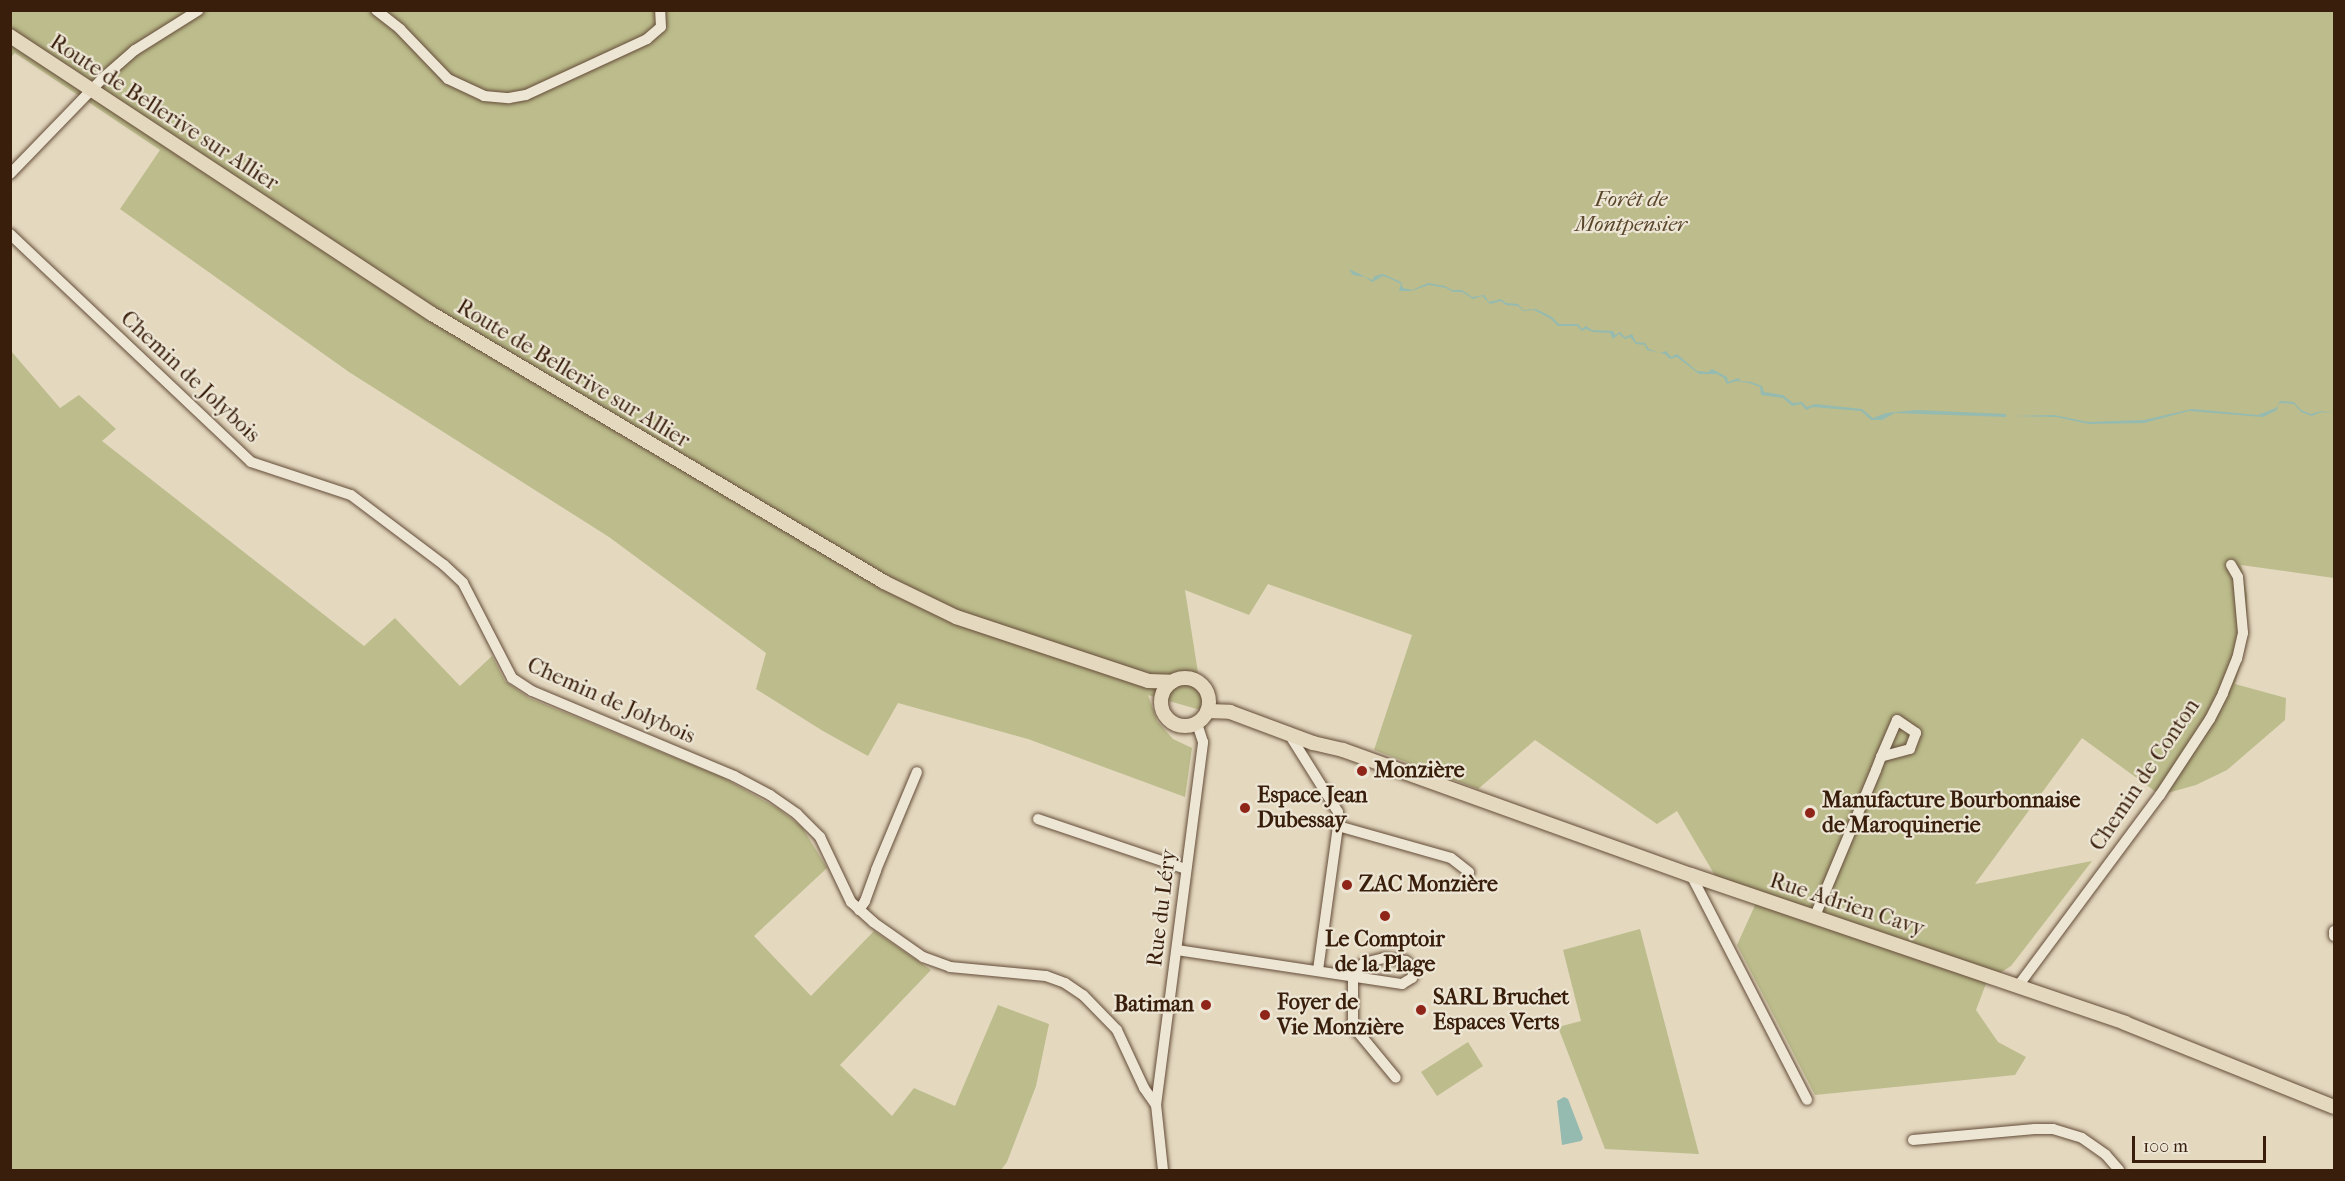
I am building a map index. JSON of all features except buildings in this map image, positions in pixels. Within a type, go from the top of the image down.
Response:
[{"type":"main road","name":"Route de Bellerive sur Allier","points":[[10,36],[432,314],[884,582],[956,617],[1148,681],[1172,682]]},
{"type":"main road","points":[[1148,681],[1161,696],[1162,712],[1167,718],[1181,726],[1197,723],[1207,711],[1207,694],[1194,681],[1187,678],[1172,682],[1161,696]]},
{"type":"main road","name":"Rue Adrien Cavy","points":[[1207,694],[1223,704],[1343,750],[1691,875],[2125,1023],[2334,1107]]},
{"type":"main road","name":"Rue Adrien Cavy","points":[[1207,711],[1230,712],[1313,743],[1343,750]]},
{"type":"street","points":[[10,174],[91,90],[135,50],[199,10]]},
{"type":"street","points":[[376,10],[400,29],[448,79],[484,96],[509,98],[526,95],[647,39],[661,27],[660,10]]},
{"type":"street","name":"Chemin de Jolybois","points":[[10,234],[251,462],[351,495],[444,565],[463,583],[512,678],[532,692],[734,776],[770,795],[797,814],[820,837],[844,891],[859,910],[933,962],[953,968],[1046,976],[1065,983],[1090,1001],[1117,1030],[1144,1088],[1156,1105]]},
{"type":"street","name":"Chemin de Conton","points":[[2018,986],[2160,795],[2210,719],[2237,659],[2243,633],[2238,577],[2231,565]]},
{"type":"street","name":"Rue du Léry","points":[[1163,1170],[1156,1105],[1203,742],[1197,723]]},
{"type":"street","points":[[1289,734],[1338,812],[1318,970]]},
{"type":"street","points":[[1305,758],[1313,743]]},
{"type":"street","points":[[1815,916],[1881,757]]},
{"type":"street","points":[[859,910],[865,902],[916,772]]},
{"type":"street","points":[[1038,819],[1186,869]]},
{"type":"street","points":[[1338,826],[1451,858],[1468,872]]},
{"type":"street","points":[[1691,875],[1807,1100]]},
{"type":"street","points":[[2334,931],[2334,936]]},
{"type":"street","points":[[1177,950],[1318,970],[1353,976],[1402,984],[1412,978],[1414,970],[1406,961],[1384,958],[1364,963],[1353,976],[1353,1026],[1396,1078]]},
{"type":"street","points":[[1913,1140],[2053,1130],[2082,1138],[2096,1147],[2119,1170]]},
{"type":"green space","name":"Forêt de Montpensier","points":[[11,10],[2334,11],[2334,578],[2241,565],[2247,595],[2247,641],[2235,684],[2286,698],[2285,720],[2227,770],[2196,785],[2160,795],[2082,738],[1975,884],[2092,861],[2011,966],[1987,981],[1976,1010],[1998,1042],[2026,1057],[2015,1075],[1815,1095],[1737,945],[1756,903],[1726,894],[1677,811],[1657,824],[1535,740],[1478,789],[1374,750],[1412,635],[1268,584],[1249,615],[1185,590],[1204,711],[1148,695],[1157,721],[1173,739],[1192,748],[1185,797],[1028,739],[898,703],[868,756],[823,731],[756,689],[766,653],[609,537],[349,372],[120,209],[160,150],[15,53],[11,57]]},
{"type":"green space","points":[[11,351],[60,408],[79,395],[116,429],[102,441],[364,646],[395,618],[460,686],[492,656],[505,681],[529,698],[722,777],[777,808],[802,827],[827,868],[754,936],[811,996],[874,931],[931,970],[840,1065],[892,1116],[914,1088],[955,1106],[998,1005],[1049,1024],[1036,1086],[1007,1162],[1001,1170],[11,1170]]},
{"type":"green space","points":[[1640,929],[1699,1154],[1605,1149],[1558,1027],[1581,1021],[1563,950]]},
{"type":"green space","points":[[1468,1042],[1483,1066],[1437,1096],[1421,1072]]},
{"type":"water","points":[[1349,269],[1372,280],[1375,276],[1383,274],[1401,282],[1403,288],[1412,290],[1428,283],[1445,286],[1452,290],[1462,290],[1472,297],[1484,295],[1489,302],[1501,299],[1506,303],[1518,304],[1523,310],[1536,309],[1552,317],[1559,324],[1578,324],[1582,329],[1586,326],[1592,330],[1613,331],[1615,335],[1620,332],[1625,337],[1632,334],[1636,342],[1645,343],[1649,349],[1659,353],[1647,350],[1645,345],[1636,344],[1630,337],[1625,339],[1619,334],[1613,339],[1610,333],[1593,332],[1586,329],[1582,331],[1577,326],[1558,326],[1551,319],[1534,310],[1523,311],[1518,306],[1506,305],[1501,301],[1490,304],[1482,296],[1473,299],[1462,292],[1453,292],[1446,288],[1429,285],[1411,291],[1399,291],[1401,284],[1391,279],[1383,276],[1372,282],[1365,277],[1353,275]]},
{"type":"water","points":[[1666,351],[1671,357],[1677,354],[1697,371],[1708,372],[1712,369],[1727,377],[1728,382],[1738,378],[1741,381],[1751,382],[1762,386],[1764,392],[1783,395],[1793,403],[1802,402],[1807,407],[1815,404],[1862,409],[1873,418],[1886,413],[1916,410],[2006,414],[2006,417],[1895,413],[1882,420],[1871,420],[1861,411],[1813,407],[1806,410],[1801,404],[1792,406],[1783,398],[1761,395],[1760,387],[1749,383],[1737,381],[1727,384],[1724,378],[1717,374],[1699,374],[1677,357],[1670,359],[1660,353]]},
{"type":"water","points":[[2280,401],[2294,402],[2301,410],[2311,414],[2321,411],[2334,413],[2321,412],[2312,416],[2301,412],[2294,404],[2278,404]]},
{"type":"water","points":[[2278,405],[2277,410],[2263,417],[2189,411],[2144,423],[2089,424],[2056,417],[2011,416],[2054,415],[2088,422],[2144,420],[2192,409],[2258,415]]},
{"type":"water","points":[[1564,1097],[1568,1099],[1583,1138],[1581,1141],[1562,1145],[1557,1101]]},
{"type":"place","name":"Monzière","points":[[1362,771]]},
{"type":"place","name":"Espace Jean Dubessay","points":[[1245,808]]},
{"type":"place","name":"Manufacture Bourbonnaise de Maroquinerie","points":[[1810,813]]},
{"type":"place","name":"ZAC Monzière","points":[[1347,885]]},
{"type":"place","name":"Le Comptoir de la Plage","points":[[1385,916]]},
{"type":"place","name":"Batiman","points":[[1206,1005]]},
{"type":"place","name":"SARL Bruchet Espaces Verts","points":[[1421,1010]]},
{"type":"place","name":"Foyer de Vie Monzière","points":[[1265,1015]]}]
